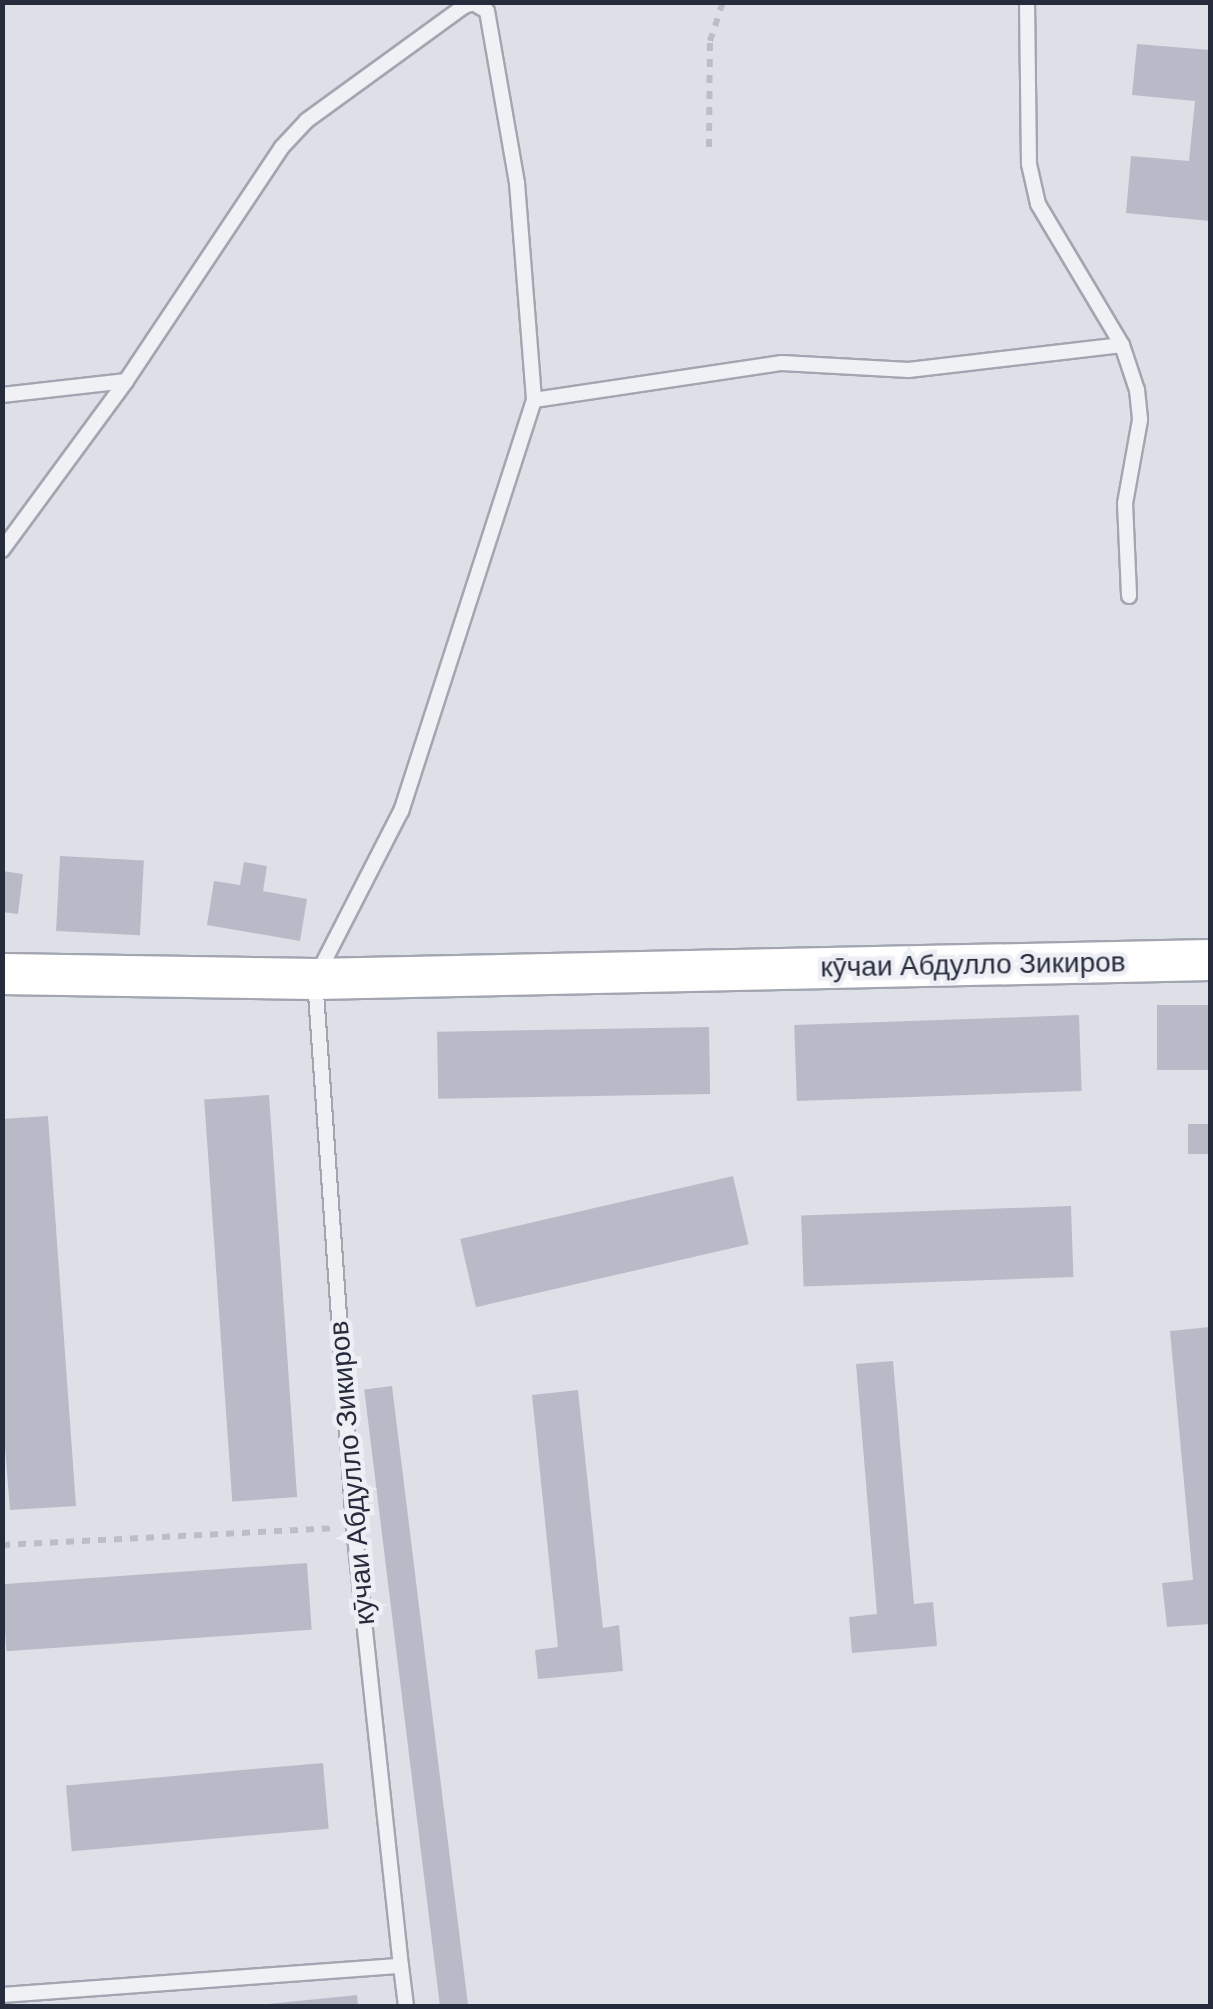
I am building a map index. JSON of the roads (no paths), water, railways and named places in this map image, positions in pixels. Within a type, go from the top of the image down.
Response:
[{"type":"street","name":"кӯчаи Абдулло Зикиров","points":[[2,974],[315,979],[1210,960]]},
{"type":"lane","points":[[1027,2],[1029,164],[1038,204],[1122,345],[1137,390],[1140,420],[1125,503],[1130,596]]},
{"type":"lane","points":[[2,550],[126,381],[282,147],[306,121],[474,3],[490,17],[517,183],[534,400],[401,812],[315,979]]},
{"type":"lane","points":[[534,400],[782,363],[909,370],[1122,345]]},
{"type":"lane","points":[[2,395],[126,381]]},
{"type":"lane","name":"кӯчаи Абдулло Зикиров","points":[[315,979],[354,1527],[406,2006]]},
{"type":"lane","points":[[2,1994],[401,1966]]}]
